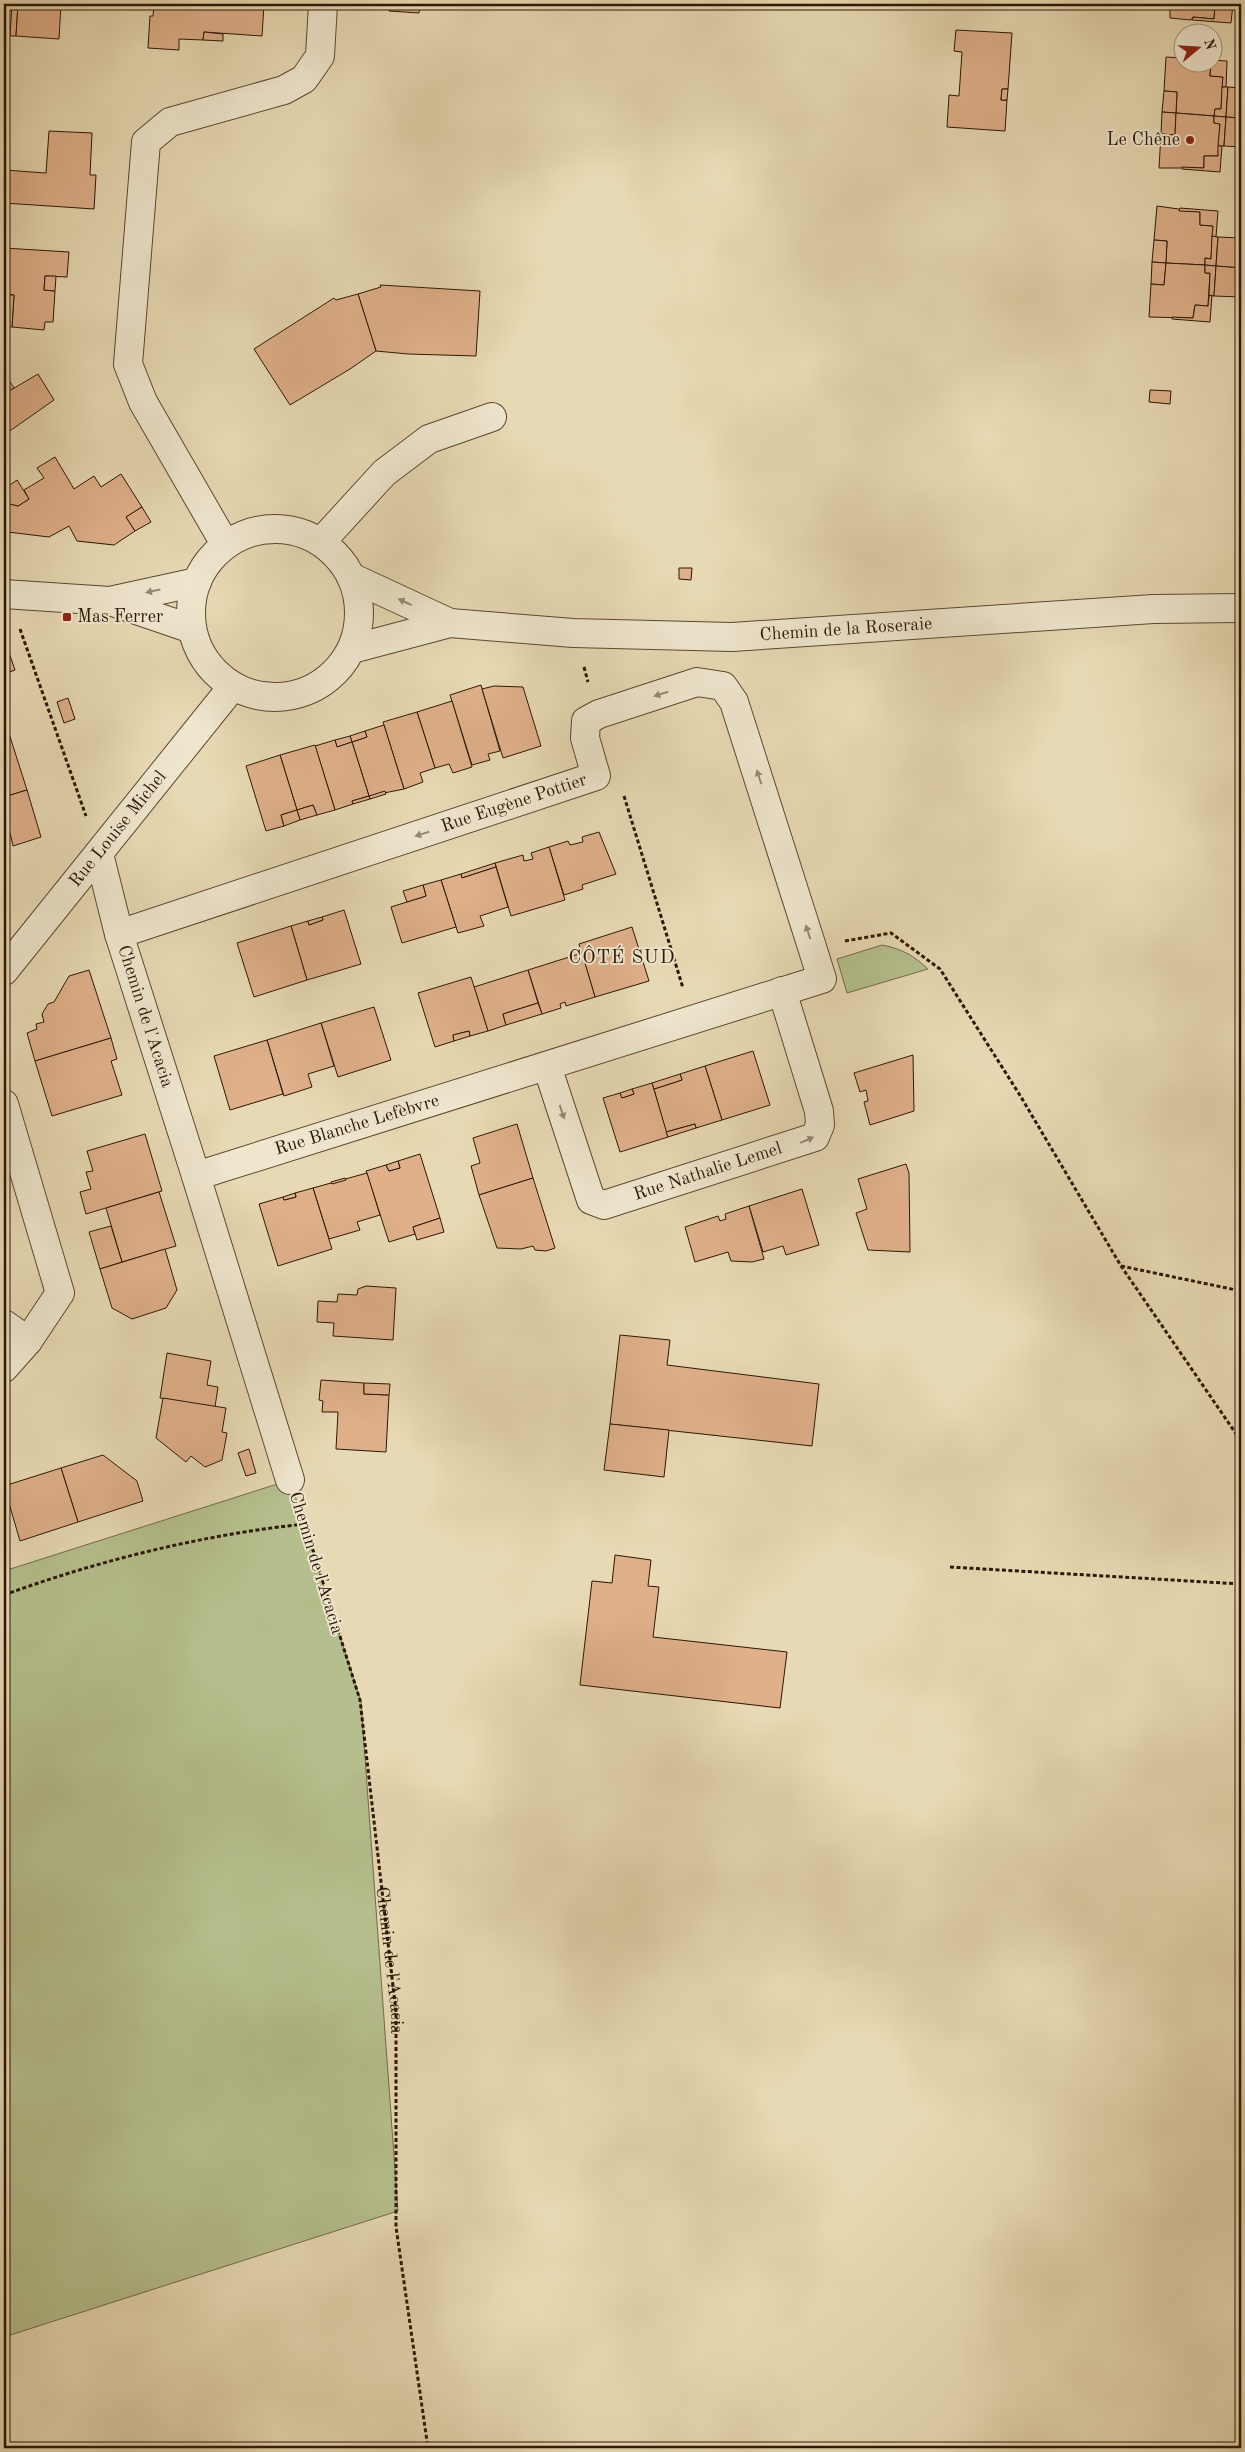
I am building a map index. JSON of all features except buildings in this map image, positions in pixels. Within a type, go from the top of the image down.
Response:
[{"type":"street","points":[[226,544],[143,402],[128,364],[146,142],[170,122],[284,90],[304,79],[320,56],[323,4]]},
{"type":"street","points":[[321,542],[384,473],[429,439],[492,417]]},
{"type":"street","points":[[273,528],[298,532],[321,542],[338,557],[351,577],[358,601],[359,625],[352,649],[336,672],[314,689],[287,697],[258,696],[233,686],[214,671],[200,651],[192,629],[191,605],[197,582],[209,561],[226,544],[248,532],[273,528]]},
{"type":"street","name":"Chemin de la Roseraie","points":[[351,577],[450,623]]},
{"type":"street","points":[[110,601],[197,582]]},
{"type":"street","points":[[4,594],[110,601],[192,629]]},
{"type":"street","name":"Chemin de la Roseraie","points":[[352,649],[450,623],[573,633],[732,637],[1153,609],[1241,608]]},
{"type":"street","points":[[599,714],[697,682],[723,686],[734,702],[742,723],[812,946]]},
{"type":"street","name":"Rue Louise Michel","points":[[4,971],[233,686]]},
{"type":"street","name":"Rue Eugène Pottier","points":[[118,934],[596,776],[585,738],[586,721],[599,714]]},
{"type":"street","name":"Chemin de l'Acacia","points":[[99,854],[118,934],[196,1176]]},
{"type":"street","name":"Rue Blanche Lefèbvre","points":[[196,1176],[822,979],[812,946]]},
{"type":"street","name":"Rue Nathalie Lemel","points":[[547,1066],[591,1200],[604,1205],[815,1137],[820,1125],[819,1111],[782,991]]},
{"type":"street","points":[[4,1104],[60,1292],[28,1341],[4,1368]]},
{"type":"street","points":[[196,1176],[290,1480]]},
{"type":"street","points":[[4,1324],[28,1341]]},
{"type":"path","points":[[18,623],[99,854]]},
{"type":"path","points":[[573,633],[599,714]]},
{"type":"path","points":[[622,791],[693,1020]]},
{"type":"path","points":[[812,946],[891,933],[940,969],[1021,1097],[1121,1266],[1241,1441]]},
{"type":"path","points":[[1121,1266],[1241,1291]]},
{"type":"path","name":"Chemin de l'Acacia","points":[[290,1480],[360,1700],[396,2012],[396,2227],[428,2448]]},
{"type":"path","points":[[4,1595],[130,1556],[250,1530],[304,1524]]},
{"type":"path","points":[[950,1567],[1241,1584]]},
{"type":"green space","points":[[882,945],[907,953],[928,969],[847,993],[837,959]]},
{"type":"green space","points":[[290,1480],[361,1702],[398,2211],[4,2337],[4,1571]]},
{"type":"place","name":"Le Chêne","points":[[1190,140]]},
{"type":"place","name":"Mas Ferrer","points":[[67,617]]},
{"type":"district","name":"CÔTÉ SUD","points":[[622,958]]}]
